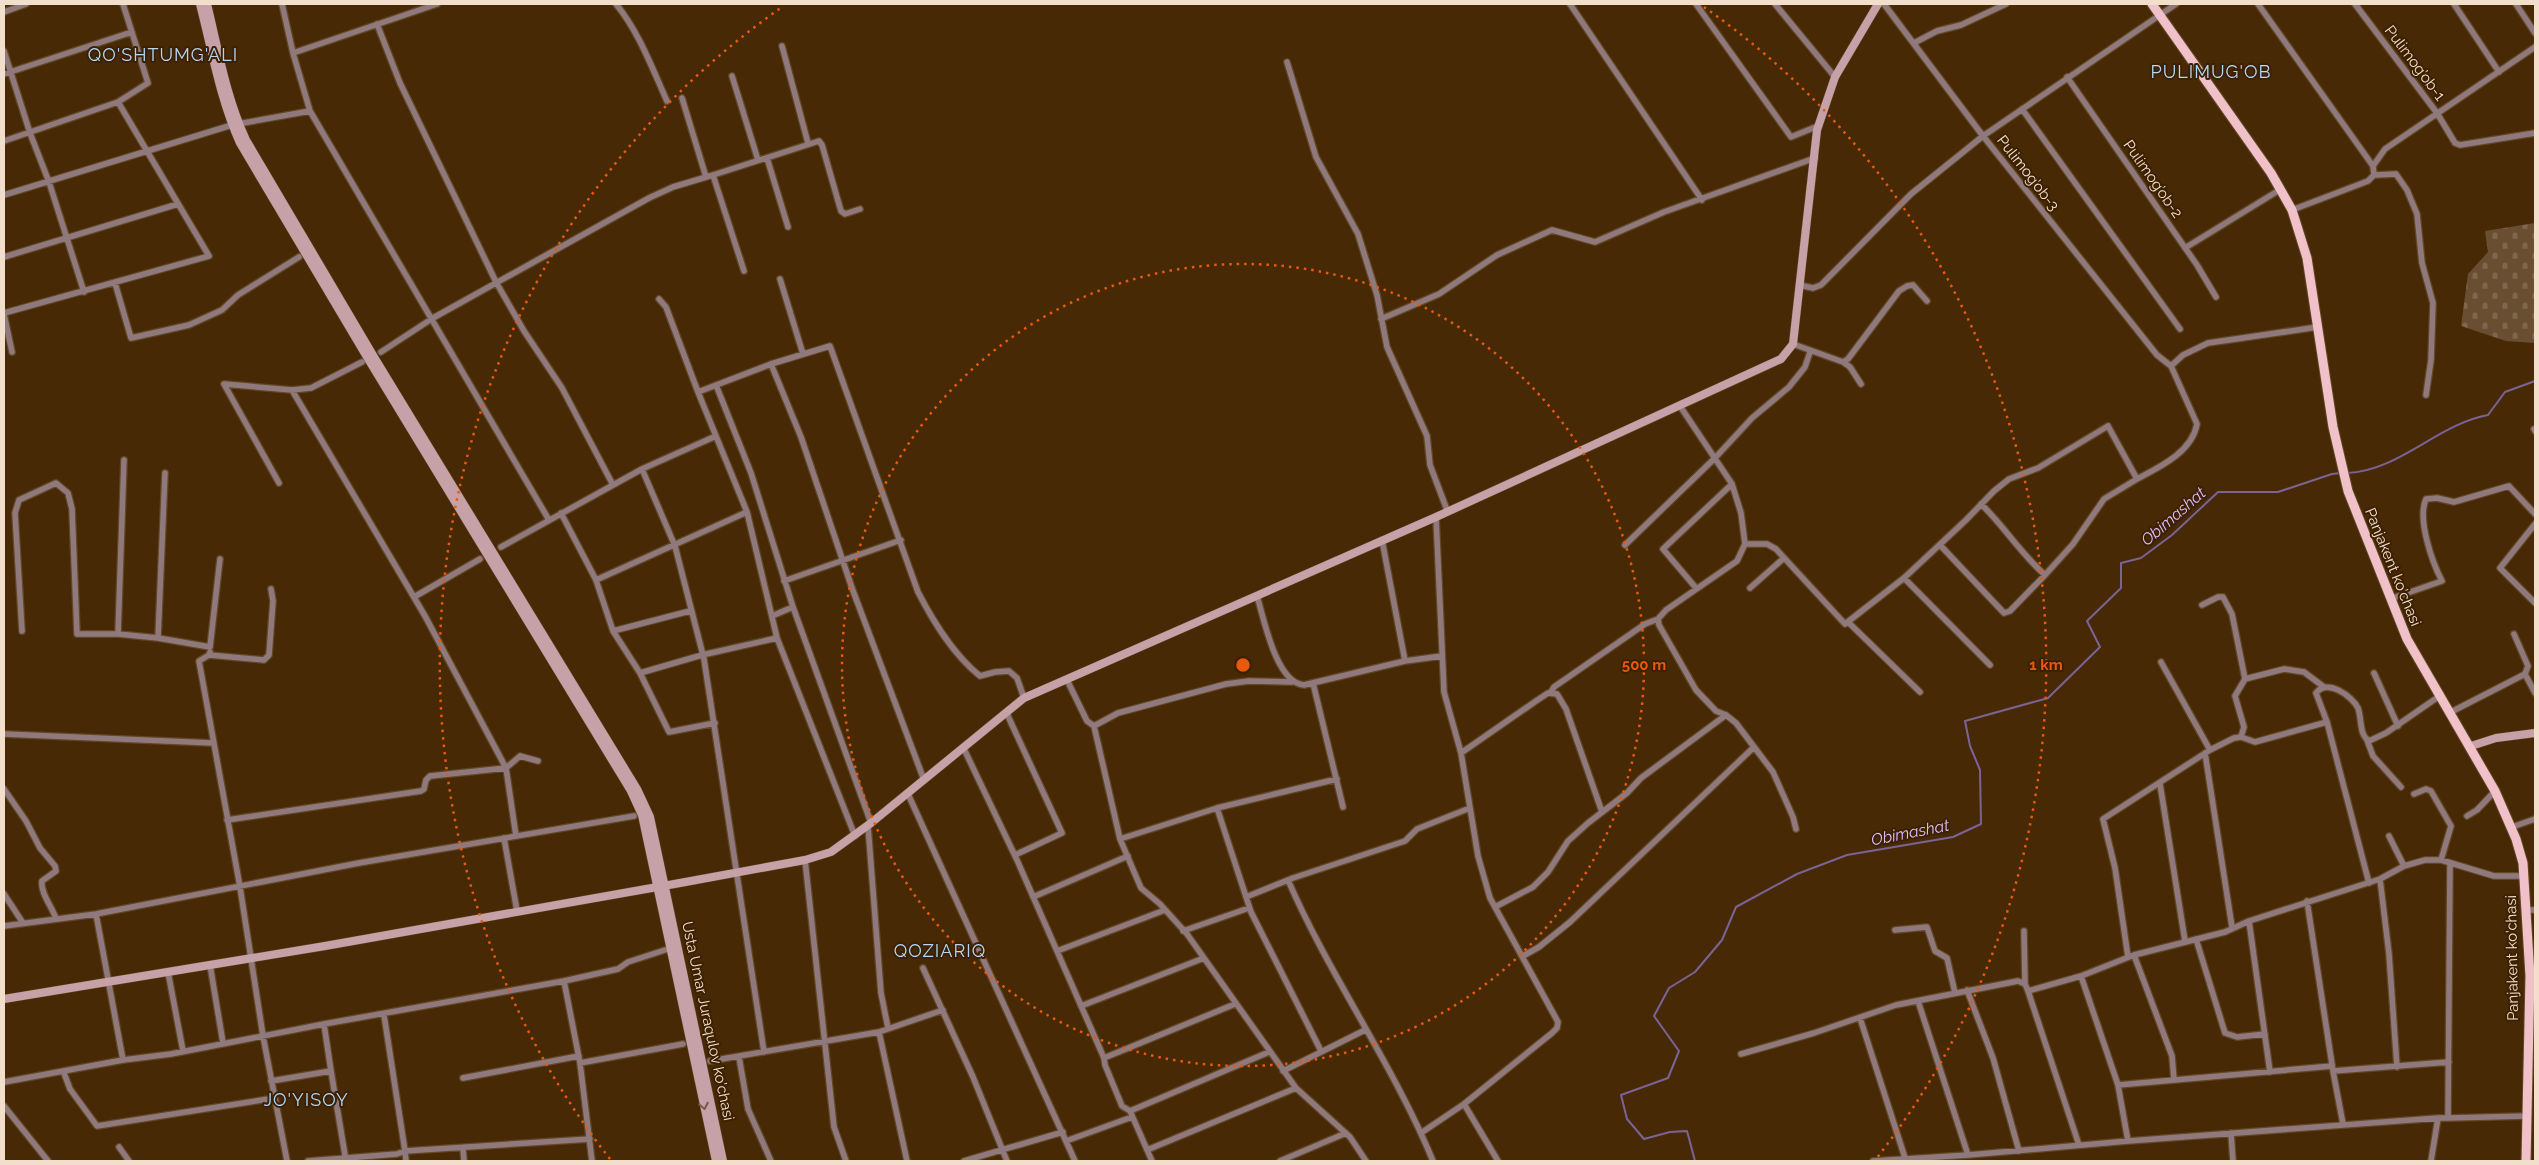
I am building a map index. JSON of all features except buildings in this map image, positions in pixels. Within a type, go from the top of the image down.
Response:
[{"type":"main road","points":[[200,4],[235,125],[638,790],[650,817],[662,886]]},
{"type":"main road","points":[[207,4],[235,125]]},
{"type":"main road","points":[[4,999],[250,959],[662,886],[806,860],[831,852],[855,836],[908,794],[1024,698],[1436,517],[1447,510],[1781,359],[1793,344],[1818,126],[1834,77],[1878,4]]},
{"type":"main road","name":"Panjakent ko'chasi","points":[[2152,4],[2281,189],[2292,210],[2304,244],[2339,452],[2348,491],[2407,639],[2471,746],[2495,791],[2512,827],[2520,851],[2524,876],[2530,976],[2531,1040],[2526,1161]]},
{"type":"main road","points":[[2471,746],[2496,738],[2535,733]]},
{"type":"main road","name":"Usta Umar Juraqulov ko'chasi","points":[[662,886],[716,1161]]},
{"type":"main road","name":"Usta Umar Juraqulov ko'chasi","points":[[662,886],[724,1161]]},
{"type":"street","points":[[4,12],[26,4]]},
{"type":"street","points":[[4,141],[118,102],[148,83],[123,4]]},
{"type":"street","points":[[282,4],[293,53],[310,111],[550,520]]},
{"type":"street","points":[[293,53],[358,32],[426,6],[437,4]]},
{"type":"street","points":[[616,4],[626,16],[636,34],[667,101]]},
{"type":"street","points":[[1570,4],[1702,200]]},
{"type":"street","points":[[1696,4],[1791,137],[1818,126]]},
{"type":"street","points":[[1775,4],[1834,77]]},
{"type":"street","name":"Pulimog’ob-3","points":[[1884,4],[1983,136],[2157,354],[2171,366]]},
{"type":"street","points":[[1914,43],[1937,31],[1961,25],[2006,4]]},
{"type":"street","points":[[1799,285],[1813,288],[1821,285],[1911,194],[1983,136],[2176,4]]},
{"type":"street","points":[[2258,4],[2373,166],[2374,175]]},
{"type":"street","name":"Pulimog’ob-1","points":[[2355,4],[2437,113],[2454,143],[2460,145],[2535,133]]},
{"type":"street","points":[[2454,4],[2499,72]]},
{"type":"street","points":[[2516,4],[2535,33]]},
{"type":"street","points":[[377,24],[400,83],[496,282],[524,331],[562,388],[613,485]]},
{"type":"street","points":[[4,74],[132,32]]},
{"type":"street","points":[[782,46],[808,143]]},
{"type":"street","points":[[2373,166],[2385,149],[2535,47]]},
{"type":"street","points":[[4,51],[84,292]]},
{"type":"street","points":[[1287,62],[1316,157],[1358,234],[1377,295],[1387,347],[1427,436],[1430,464],[1447,510]]},
{"type":"street","points":[[732,76],[758,160]]},
{"type":"street","name":"Pulimog’ob-2","points":[[2067,77],[2185,248],[2216,297]]},
{"type":"street","points":[[682,98],[706,177]]},
{"type":"street","points":[[12,352],[4,313],[209,256],[118,102]]},
{"type":"street","points":[[2022,108],[2180,329]]},
{"type":"street","points":[[4,195],[235,125],[310,111]]},
{"type":"street","points":[[381,352],[433,318],[649,198],[673,187],[767,158],[808,143],[819,141],[822,144],[841,211],[845,214],[860,209]]},
{"type":"street","points":[[767,158],[788,227]]},
{"type":"street","points":[[1381,319],[1439,294],[1497,255],[1552,230],[1595,242],[1664,212],[1815,158]]},
{"type":"street","points":[[2292,210],[2368,180],[2374,175],[2396,174],[2407,190],[2417,214],[2422,263],[2433,304],[2431,360],[2426,395]]},
{"type":"street","points":[[713,175],[744,272]]},
{"type":"street","points":[[2185,248],[2281,189]]},
{"type":"street","points":[[4,257],[178,204]]},
{"type":"street","points":[[115,283],[131,338],[189,325],[222,310],[238,295],[299,258]]},
{"type":"street","points":[[780,279],[803,354]]},
{"type":"street","points":[[1843,362],[1848,359],[1899,292],[1914,285],[1927,301]]},
{"type":"street","points":[[659,299],[666,307],[747,512],[777,638],[855,836]]},
{"type":"street","points":[[1940,545],[2004,613],[2010,611],[2073,544],[2104,499],[2173,458],[2196,433],[2197,424],[2171,366],[2183,355],[2208,343],[2318,326]]},
{"type":"street","points":[[1793,344],[1810,352],[1843,362],[1850,367],[1861,384]]},
{"type":"street","points":[[698,392],[770,364],[830,346],[901,540],[918,592],[934,623],[968,666],[980,676],[1009,671],[1017,678],[1024,698]]},
{"type":"street","points":[[1625,545],[1715,458],[1752,418],[1789,387],[1805,368],[1810,352]]},
{"type":"street","points":[[279,483],[224,384],[292,390],[311,388],[362,362]]},
{"type":"street","points":[[770,364],[801,437],[843,559],[924,780]]},
{"type":"street","points":[[716,385],[751,473],[793,608],[869,825],[881,993],[888,1028]]},
{"type":"street","points":[[292,390],[414,597],[506,768],[516,836]]},
{"type":"street","points":[[1461,753],[1552,692],[1554,687],[1569,676],[1645,624],[1658,619],[1666,610],[1737,561],[1745,544],[1741,513],[1732,484],[1680,406]]},
{"type":"street","points":[[1745,544],[1767,544],[1784,558],[1843,624],[1904,578],[2009,479],[2038,468],[2108,426],[2137,479]]},
{"type":"street","points":[[501,547],[642,469],[716,436]]},
{"type":"street","points":[[118,634],[124,460]]},
{"type":"street","points":[[642,469],[675,546],[702,655],[764,1052]]},
{"type":"street","points":[[158,638],[165,473]]},
{"type":"street","points":[[22,631],[14,513],[19,500],[56,483],[68,493],[72,509],[77,634],[118,634],[158,638],[210,647]]},
{"type":"street","points":[[1696,588],[1663,549],[1732,484]]},
{"type":"street","points":[[2390,599],[2442,581],[2428,544],[2422,508],[2426,499],[2437,498],[2454,502],[2509,486],[2535,514]]},
{"type":"street","points":[[1981,504],[2000,523],[2032,564],[2045,575]]},
{"type":"street","points":[[596,580],[747,512]]},
{"type":"street","points":[[562,513],[596,580],[613,631],[640,673],[669,732],[714,723]]},
{"type":"street","points":[[1421,1133],[1464,1104],[1557,1028],[1556,1016],[1495,907],[1482,874],[1461,753],[1444,692],[1436,517]]},
{"type":"street","points":[[2535,524],[2500,568],[2535,603]]},
{"type":"street","points":[[784,581],[901,540]]},
{"type":"street","points":[[1382,540],[1405,661]]},
{"type":"street","points":[[1750,588],[1784,558]]},
{"type":"street","points":[[210,655],[220,559]]},
{"type":"street","points":[[414,597],[480,559]]},
{"type":"street","points":[[1904,578],[1990,665]]},
{"type":"street","points":[[271,589],[273,601],[269,655],[264,660],[210,655],[199,661],[240,886],[263,1036],[287,1161]]},
{"type":"street","points":[[1257,596],[1275,655],[1292,682]]},
{"type":"street","points":[[2202,606],[2218,597],[2222,597],[2232,614],[2245,679],[2235,696],[2244,727],[2241,737]]},
{"type":"street","points":[[772,616],[793,608]]},
{"type":"street","points":[[613,631],[690,611]]},
{"type":"street","points":[[1658,619],[1659,625],[1696,690],[1716,711],[1726,715],[1741,729],[1753,748],[1773,772],[1793,817],[1796,829]]},
{"type":"street","points":[[1848,622],[1920,692]]},
{"type":"street","points":[[2451,712],[2525,674],[2528,666],[2514,634]]},
{"type":"street","points":[[640,673],[702,655],[777,638]]},
{"type":"street","points":[[1094,726],[1118,713],[1226,684],[1249,681],[1292,682],[1304,685],[1405,661],[1442,656]]},
{"type":"street","points":[[2161,662],[2207,751],[2232,927]]},
{"type":"street","points":[[2245,679],[2284,669],[2304,672],[2324,687],[2332,687],[2352,700],[2358,708],[2364,736],[2373,756],[2401,787]]},
{"type":"street","points":[[2374,673],[2398,726]]},
{"type":"street","points":[[2525,674],[2535,693]]},
{"type":"street","points":[[1067,680],[1087,721],[1094,726],[1120,839],[1141,888],[1165,910],[1204,958],[1296,1088],[1346,1133],[1366,1161]]},
{"type":"street","points":[[1313,683],[1343,807]]},
{"type":"street","points":[[2324,687],[2316,693],[2327,722],[2369,883]]},
{"type":"street","points":[[1552,692],[1562,699],[1601,809]]},
{"type":"street","points":[[2366,740],[2371,741],[2398,726],[2441,695]]},
{"type":"street","points":[[1007,714],[1062,833],[1015,854]]},
{"type":"street","points":[[1495,907],[1533,887],[1548,872],[1568,842],[1588,823],[1627,793],[1641,778],[1726,715]]},
{"type":"street","points":[[2174,1080],[2172,1056],[2131,956],[2115,868],[2103,818],[2160,784],[2207,751],[2234,738],[2241,737],[2254,742],[2327,722]]},
{"type":"street","points":[[4,734],[214,743]]},
{"type":"street","points":[[1522,956],[1539,946],[1570,922],[1753,748]]},
{"type":"street","points":[[964,749],[1015,854],[1104,1058],[1122,1106],[1131,1114],[1152,1161]]},
{"type":"street","points":[[227,820],[421,790],[424,789],[426,780],[430,776],[506,768],[520,756],[538,761]]},
{"type":"street","points":[[1120,839],[1217,808],[1337,779]]},
{"type":"street","points":[[2160,784],[2185,942]]},
{"type":"street","points":[[4,789],[26,821],[40,848],[55,866],[56,871],[42,881],[42,886],[56,919]]},
{"type":"street","points":[[2414,794],[2426,789],[2431,791],[2451,826],[2441,860]]},
{"type":"street","points":[[2467,816],[2477,810],[2495,791]]},
{"type":"street","points":[[908,794],[1075,1161]]},
{"type":"street","points":[[1217,808],[1249,908],[1321,1051]]},
{"type":"street","points":[[1246,897],[1288,880],[1405,841],[1417,829],[1470,808]]},
{"type":"street","points":[[4,926],[96,914],[240,886],[634,816]]},
{"type":"street","points":[[2512,827],[2535,819]]},
{"type":"street","points":[[2389,836],[2404,866]]},
{"type":"street","points":[[504,838],[517,911]]},
{"type":"street","points":[[1033,897],[1128,856]]},
{"type":"street","points":[[806,860],[834,1127],[846,1161]]},
{"type":"street","points":[[2028,990],[2082,976],[2131,956],[2225,932],[2232,927],[2307,901],[2369,883],[2404,866],[2425,860],[2441,860],[2494,876],[2524,876]]},
{"type":"street","points":[[2448,1118],[2450,864]]},
{"type":"street","points":[[2380,879],[2389,954],[2397,1067]]},
{"type":"street","points":[[1288,880],[1365,1030],[1421,1133],[1433,1161]]},
{"type":"street","points":[[4,894],[23,924]]},
{"type":"street","points":[[2307,901],[2332,1071]]},
{"type":"street","points":[[1183,931],[1249,908]]},
{"type":"street","points":[[1056,951],[1165,910]]},
{"type":"street","points":[[2525,910],[2535,910]]},
{"type":"street","points":[[96,914],[124,1060]]},
{"type":"street","points":[[2249,921],[2270,1072]]},
{"type":"street","points":[[1895,930],[1927,927],[1935,951],[1947,958],[1955,993]]},
{"type":"street","points":[[2024,931],[2026,984],[2079,1145]]},
{"type":"street","points":[[2196,939],[2225,1033],[2237,1037],[2265,1034]]},
{"type":"street","points":[[4,1082],[64,1073],[124,1060],[223,1044],[324,1024],[384,1015],[564,980],[618,969],[628,962],[665,950]]},
{"type":"street","points":[[1081,1006],[1204,958]]},
{"type":"street","points":[[210,965],[223,1044]]},
{"type":"street","points":[[923,968],[943,1010],[1007,1161]]},
{"type":"street","points":[[168,972],[183,1051]]},
{"type":"street","points":[[2082,976],[2118,1085],[2128,1141]]},
{"type":"street","points":[[564,980],[579,1056],[592,1161]]},
{"type":"street","points":[[1741,1054],[1860,1018],[1896,1005],[2018,981],[2026,984]]},
{"type":"street","points":[[1967,990],[1992,1058],[2019,1151]]},
{"type":"street","points":[[1918,1001],[1968,1155]]},
{"type":"street","points":[[1104,1058],[1235,1004]]},
{"type":"street","points":[[710,1061],[879,1032],[943,1010]]},
{"type":"street","points":[[384,1015],[406,1161]]},
{"type":"street","points":[[1860,1018],[1906,1160]]},
{"type":"street","points":[[324,1024],[346,1160]]},
{"type":"street","points":[[1283,1071],[1365,1030]]},
{"type":"street","points":[[879,1032],[907,1161]]},
{"type":"street","points":[[580,1063],[683,1044]]},
{"type":"street","points":[[1066,1141],[1269,1052]]},
{"type":"street","points":[[463,1078],[579,1056]]},
{"type":"street","points":[[739,1057],[748,1109],[771,1161]]},
{"type":"street","points":[[2332,1071],[2449,1062]]},
{"type":"street","points":[[2118,1085],[2332,1066],[2343,1124]]},
{"type":"street","points":[[271,1081],[331,1071]]},
{"type":"street","points":[[64,1073],[70,1089],[97,1126],[275,1098]]},
{"type":"street","points":[[1147,1150],[1296,1088]]},
{"type":"street","points":[[1464,1104],[1498,1161]]},
{"type":"street","points":[[4,1106],[48,1161]]},
{"type":"street","points":[[1873,1161],[1906,1160],[2343,1124],[2438,1118],[2527,1116]]},
{"type":"street","points":[[2431,1161],[2438,1118]]},
{"type":"street","points":[[964,1161],[1063,1132]]},
{"type":"street","points":[[1280,1161],[1346,1133]]},
{"type":"street","points":[[2231,1133],[2234,1161]]},
{"type":"street","points":[[308,1161],[346,1160],[405,1151],[590,1139]]},
{"type":"street","points":[[119,1147],[129,1161]]},
{"type":"street","points":[[463,1148],[464,1161]]},
{"type":"green space","points":[[2535,223],[2535,343],[2506,341],[2461,326],[2468,274],[2488,252],[2485,231]]},
{"type":"waterway","name":"Obimashat","points":[[2347,473],[2366,470],[2384,464],[2452,428],[2488,415],[2505,392],[2535,381]]},
{"type":"waterway","name":"Obimashat","points":[[1695,1161],[1687,1131],[1670,1132],[1644,1139],[1627,1119],[1621,1095],[1668,1078],[1679,1051],[1654,1016],[1669,988],[1695,972],[1722,940],[1736,907],[1797,874],[1847,855],[1953,837],[1981,824],[1980,770],[1970,746],[1965,721],[2048,698],[2100,647],[2087,621],[2121,588],[2121,563],[2141,558],[2172,535],[2218,492],[2278,492],[2340,473]]},
{"type":"district","name":"QO'SHTUMG'ALI","points":[[163,55]]},
{"type":"district","name":"PULIMUG'OB","points":[[2211,72]]},
{"type":"district","name":"QOZIARIQ","points":[[940,951]]},
{"type":"district","name":"JO'YISOY","points":[[306,1100]]}]
